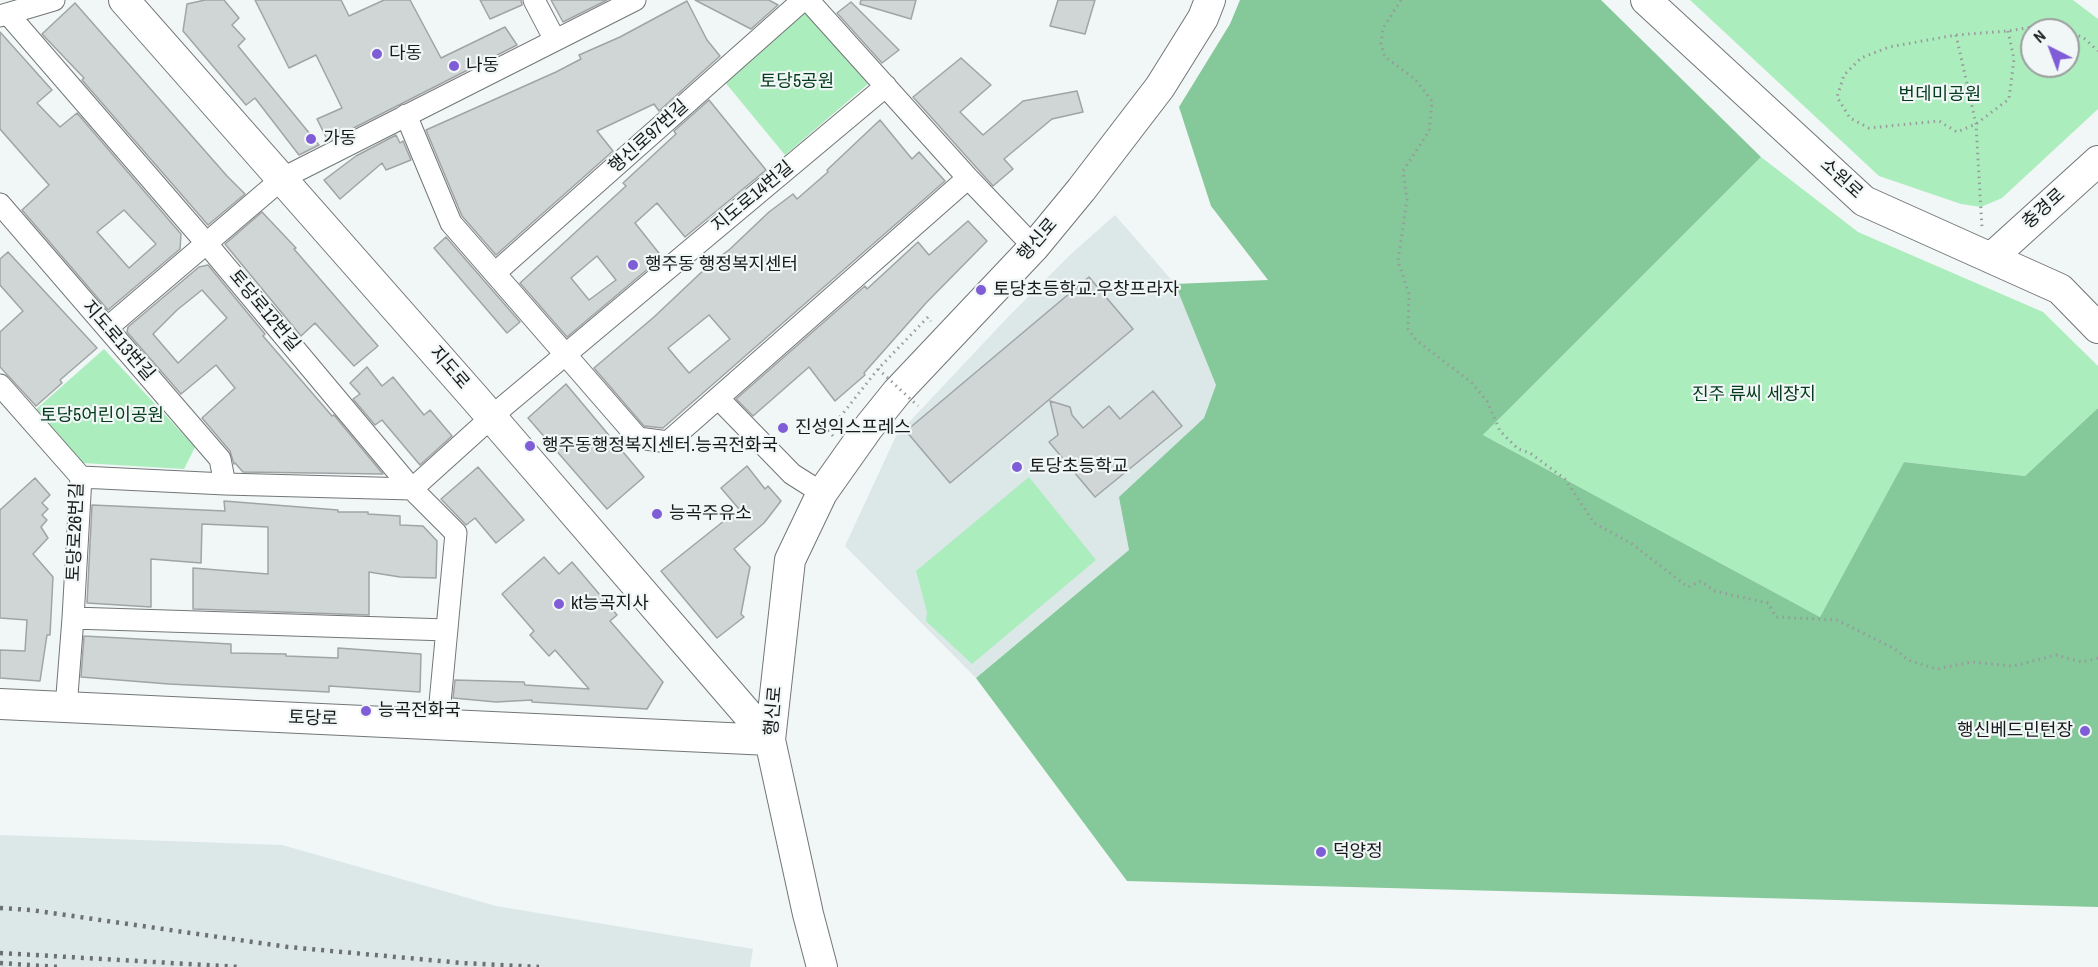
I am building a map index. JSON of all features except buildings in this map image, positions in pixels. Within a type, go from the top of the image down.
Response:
[{"type":"main road","name":"지도로","points":[[124,0],[283,178],[770,740]]},
{"type":"main road","name":"행신로","points":[[822,967],[808,914],[770,740],[790,560],[822,493],[868,428],[897,392],[1034,248],[1107,158],[1160,87],[1203,18],[1210,0]]},
{"type":"main road","name":"소원로","points":[[1646,0],[1864,201],[2060,289],[2098,328]]},
{"type":"main road","name":"충경로","points":[[1991,258],[2098,161]]},
{"type":"main road","name":"토당로","points":[[0,704],[770,740]]},
{"type":"street","points":[[4,15],[54,0]]},
{"type":"street","points":[[534,0],[555,40]]},
{"type":"street","points":[[107,328],[283,178],[635,0]]},
{"type":"street","name":"행신로97번길","points":[[495,273],[803,0]]},
{"type":"street","points":[[808,0],[1034,248]]},
{"type":"street","name":"토당로12번길","points":[[4,15],[207,244],[411,489],[456,533],[438,724]]},
{"type":"street","name":"지도로14번길","points":[[491,417],[886,86]]},
{"type":"street","points":[[406,115],[451,223],[638,438],[668,442],[968,178]]},
{"type":"street","name":"지도로13번길","points":[[0,204],[220,459],[225,484]]},
{"type":"street","name":"토당로26번길","points":[[0,384],[81,477],[66,708]]},
{"type":"street","points":[[718,398],[792,474],[822,493]]},
{"type":"street","points":[[81,477],[411,489],[491,417]]},
{"type":"street","points":[[73,618],[447,630]]},
{"type":"path","points":[[1401,0],[1383,28],[1381,44],[1385,57],[1415,79],[1432,101],[1429,131],[1403,171],[1407,199],[1398,261],[1409,294],[1408,329],[1416,340],[1471,382],[1488,401],[1500,431],[1518,449],[1530,453],[1565,479],[1594,524],[1632,544],[1688,587],[1701,581],[1714,591],[1768,603],[1776,617],[1837,620],[1895,649],[1908,660],[1936,669],[1971,662],[2013,666],[2056,655],[2082,662],[2098,658]]},
{"type":"path","points":[[2008,31],[2014,59],[2009,99],[1976,124],[1957,132],[1939,121],[1869,128],[1850,118],[1838,97],[1844,75],[1861,58],[1889,47],[1956,35],[2020,29]]},
{"type":"path","points":[[1956,35],[1976,124],[1982,228]]},
{"type":"path","points":[[2080,36],[2098,51]]},
{"type":"path","points":[[829,431],[878,369],[928,318]]},
{"type":"path","points":[[878,369],[918,406]]},
{"type":"shaded area","name":"토당초등학교","points":[[1115,215],[1175,284],[1216,385],[1204,418],[1120,497],[1129,550],[976,678],[845,546],[896,436],[1009,316],[1071,254]]},
{"type":"shaded area","points":[[0,835],[282,845],[496,906],[753,949],[750,967],[0,967]]},
{"type":"green space","points":[[1240,0],[1601,0],[1761,157],[1483,435],[1820,617],[1904,462],[2025,476],[2098,408],[2098,907],[1127,881],[976,678],[1129,550],[1119,497],[1204,418],[1216,385],[1175,284],[1268,280],[1211,206],[1179,107],[1230,24]]},
{"type":"green space","name":"번데미공원","points":[[1690,0],[2073,0],[2098,19],[2098,109],[2002,198],[1981,207],[1961,204],[1879,176]]},
{"type":"green space","name":"토당5공원","points":[[807,11],[868,84],[785,155],[724,81]]},
{"type":"green space","name":"진주 류씨 세장지","points":[[1761,157],[1858,232],[2043,312],[2098,366],[2098,408],[2025,476],[1904,462],[1820,617],[1483,435]]},
{"type":"green space","name":"토당5어린이공원","points":[[104,349],[195,447],[184,469],[83,463],[33,412]]},
{"type":"green space","points":[[1029,477],[1096,560],[972,664],[926,621],[927,612],[916,571]]},
{"type":"railway","points":[[0,908],[31,910],[288,947],[462,963],[539,967]]},
{"type":"railway","points":[[0,953],[240,967]]},
{"type":"railway","points":[[0,963],[59,967]]},
{"type":"place","name":"다동","points":[[377,54]]},
{"type":"place","name":"나동","points":[[454,66]]},
{"type":"place","name":"가동","points":[[311,139]]},
{"type":"place","name":"행주동 행정복지센터","points":[[633,265]]},
{"type":"place","name":"토당초등학교.우창프라자","points":[[981,290]]},
{"type":"place","name":"진성익스프레스","points":[[783,428]]},
{"type":"place","name":"행주동행정복지센터.능곡전화국","points":[[530,446]]},
{"type":"place","name":"토당초등학교","points":[[1017,467]]},
{"type":"place","name":"능곡주유소","points":[[657,514]]},
{"type":"place","name":"kt능곡지사","points":[[559,604]]},
{"type":"place","name":"능곡전화국","points":[[366,711]]},
{"type":"place","name":"행신베드민턴장","points":[[2085,731]]},
{"type":"place","name":"덕양정","points":[[1321,852]]}]
